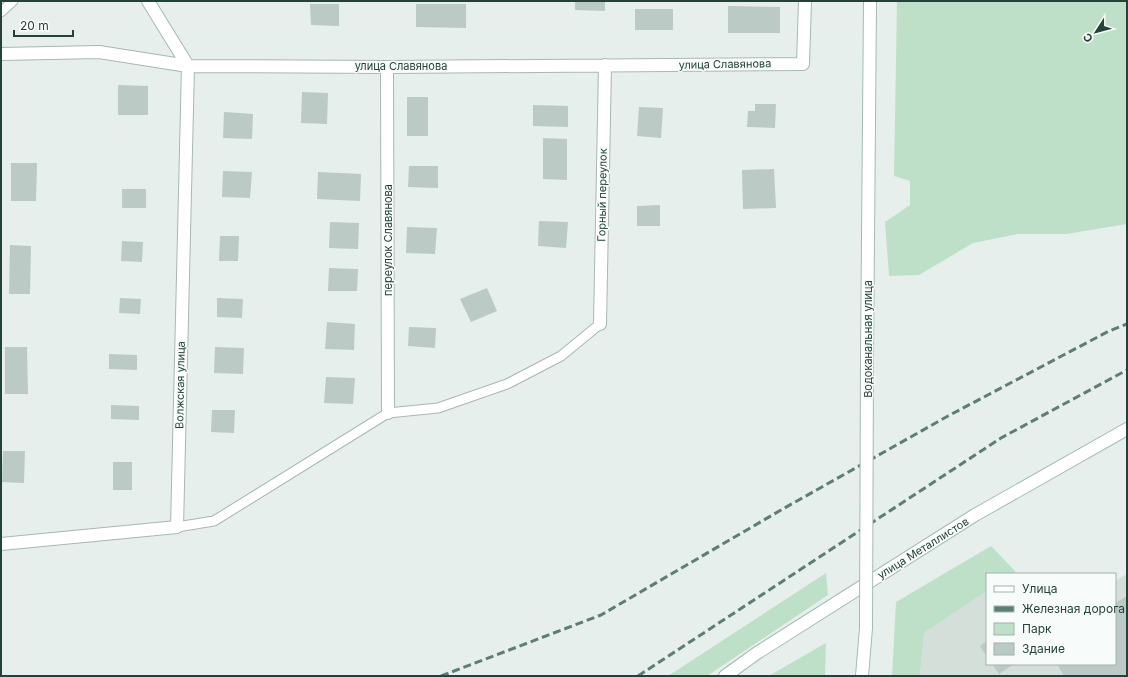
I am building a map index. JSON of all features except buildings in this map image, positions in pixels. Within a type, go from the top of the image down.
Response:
[{"type":"street","points":[[148,1],[188,66]]},
{"type":"street","name":"улица Славянова","points":[[1,54],[98,52],[188,66],[387,67],[803,64],[805,1]]},
{"type":"street","name":"Водоканальная улица","points":[[862,676],[866,628],[870,1]]},
{"type":"street","name":"Горный переулок","points":[[600,324],[605,65]]},
{"type":"street","name":"Волжская улица","points":[[177,526],[188,66]]},
{"type":"street","name":"переулок Славянова","points":[[387,67],[388,413]]},
{"type":"street","name":"улица Металлистов","points":[[725,676],[757,653],[976,515],[1127,429]]},
{"type":"street","points":[[1,544],[177,526]]},
{"type":"lane","points":[[1,12],[13,1]]},
{"type":"lane","points":[[177,526],[214,521],[388,413],[438,408],[507,384],[561,356],[600,324]]},
{"type":"shaded area","points":[[1127,574],[1127,676],[920,676],[924,633],[986,592],[986,665],[1116,665],[1116,580]]},
{"type":"green space","points":[[897,1],[1127,1],[1127,224],[1067,234],[1018,234],[973,243],[919,275],[889,276],[885,222],[910,205],[910,181],[894,176]]},
{"type":"green space","points":[[991,546],[1016,572],[986,573],[986,592],[924,633],[920,676],[892,676],[896,602]]},
{"type":"green space","points":[[826,573],[828,595],[707,676],[668,676]]},
{"type":"green space","points":[[826,643],[825,676],[769,676],[772,674]]},
{"type":"railway","points":[[441,676],[601,615],[781,510],[948,416],[1109,331],[1127,324]]},
{"type":"railway","points":[[638,676],[1001,438],[1127,370]]}]
